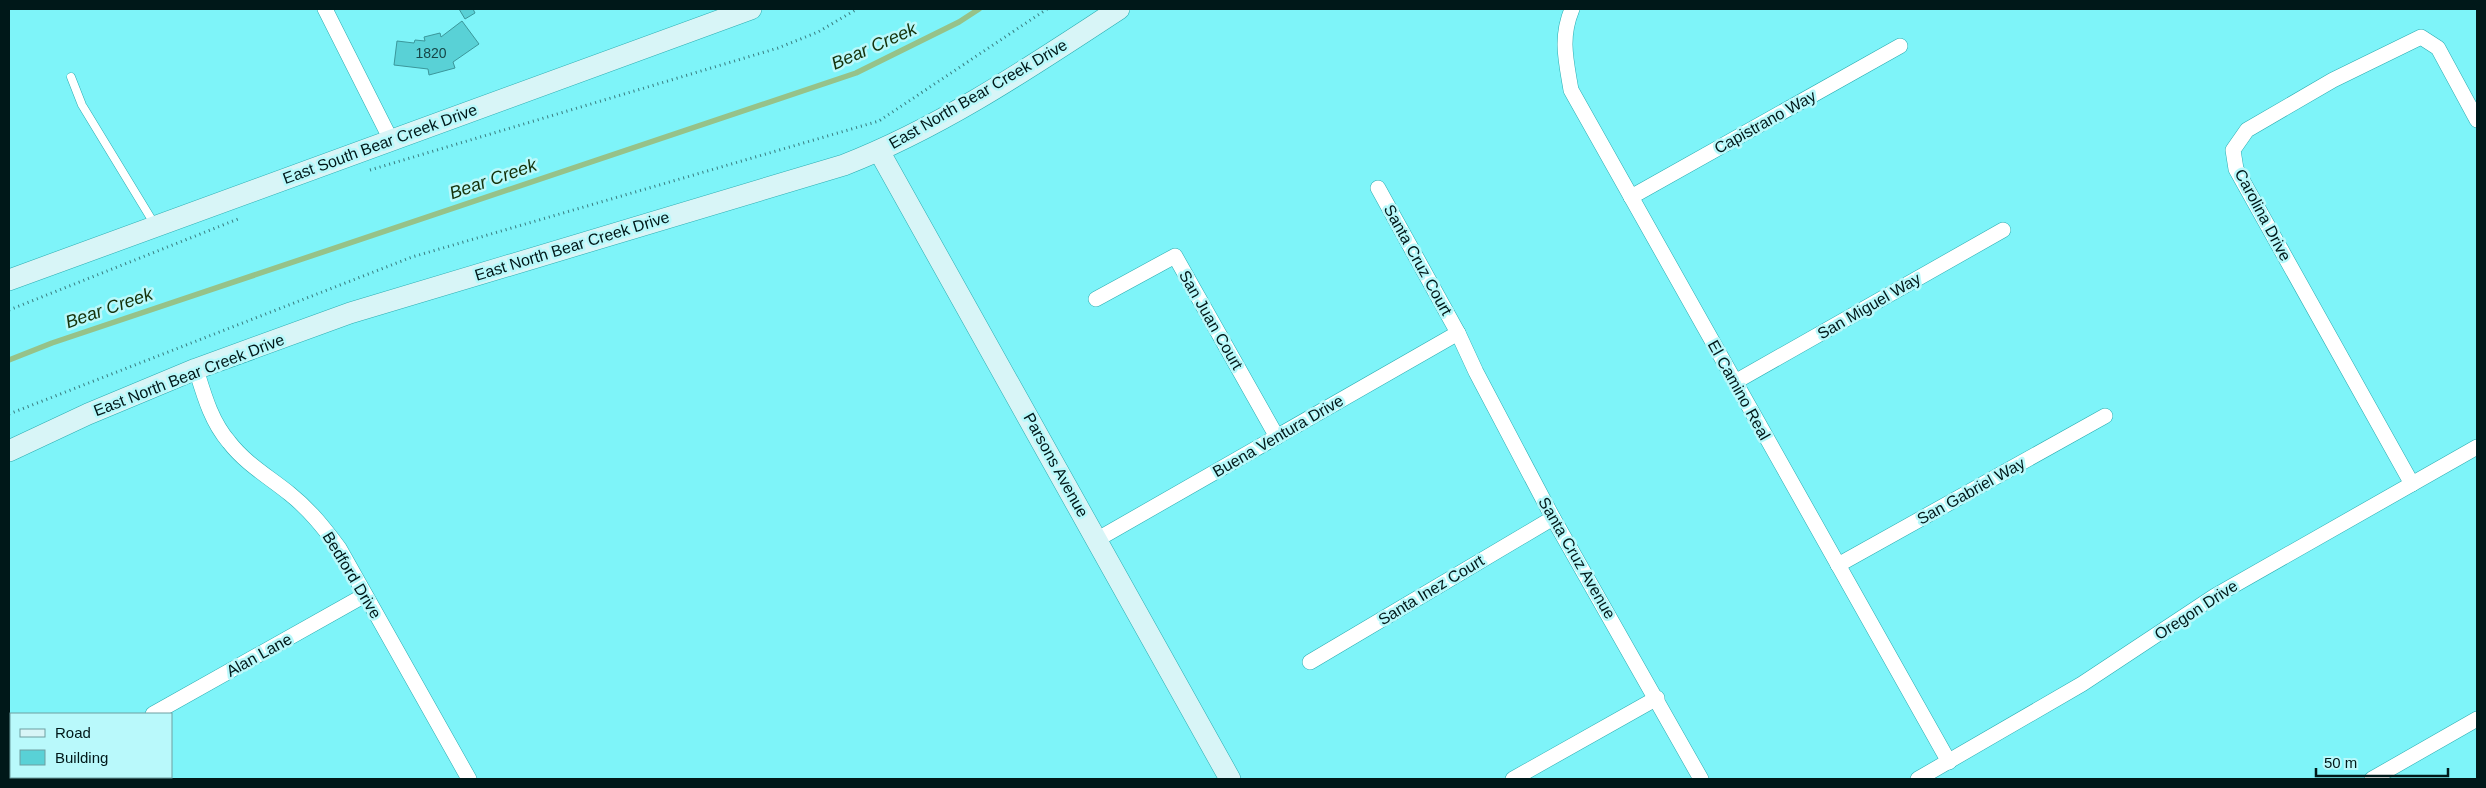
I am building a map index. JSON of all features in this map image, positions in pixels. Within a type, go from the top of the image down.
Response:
[{"type":"street","points":[[325,9],[391,140]]},
{"type":"street","name":"East South Bear Creek Drive","points":[[9,280],[155,225],[750,9]]},
{"type":"street","name":"East North Bear Creek Drive","points":[[9,451],[88,414],[196,369],[350,313],[844,165],[879,151],[962,108],[1119,9]]},
{"type":"street","name":"El Camino Real","points":[[1572,9],[1567,20],[1563,47],[1571,90],[1949,762]]},
{"type":"street","name":"Carolina Drive","points":[[2412,484],[2236,169],[2233,150],[2247,130],[2333,80],[2421,37],[2438,48],[2477,120]]},
{"type":"street","name":"Capistrano Way","points":[[1631,197],[1900,46]]},
{"type":"street","name":"Parsons Avenue","points":[[879,151],[1230,779]]},
{"type":"street","name":"Santa Cruz Court","points":[[1378,188],[1458,333]]},
{"type":"street","name":"San Miguel Way","points":[[1735,382],[2003,230]]},
{"type":"street","name":"San Juan Court","points":[[1096,299],[1175,256],[1278,437]]},
{"type":"street","name":"Buena Ventura Drive","points":[[1098,540],[1458,333]]},
{"type":"street","name":"Santa Cruz Avenue","points":[[1458,333],[1480,381],[1553,518],[1657,698],[1701,779]]},
{"type":"street","name":"Bedford Drive","points":[[196,369],[206,404],[229,442],[247,462],[290,494],[320,521],[339,548],[469,779]]},
{"type":"street","name":"San Gabriel Way","points":[[1838,565],[2105,416]]},
{"type":"street","name":"Oregon Drive","points":[[1918,779],[2082,684],[2215,596],[2477,447]]},
{"type":"street","name":"Santa Inez Court","points":[[1310,662],[1553,518]]},
{"type":"street","name":"Alan Lane","points":[[155,713],[365,595]]},
{"type":"street","points":[[1513,779],[1657,698]]},
{"type":"street","points":[[2372,779],[2477,719]]},
{"type":"lane","points":[[71,77],[82,105],[155,225]]},
{"type":"path","points":[[367,172],[778,48],[818,32],[857,9]]},
{"type":"path","points":[[9,414],[412,257],[880,121],[1047,9]]},
{"type":"path","points":[[9,310],[246,216]]},
{"type":"building","points":[[459,9],[473,9],[475,13],[465,19]]},
{"type":"building","points":[[462,21],[479,44],[453,62],[455,68],[429,75],[428,69],[394,65],[397,41],[414,43],[415,40],[425,41],[424,37],[440,33],[441,37]]},
{"type":"waterway","name":"Bear Creek","points":[[9,360],[52,343],[856,73],[959,22],[979,9]]}]
